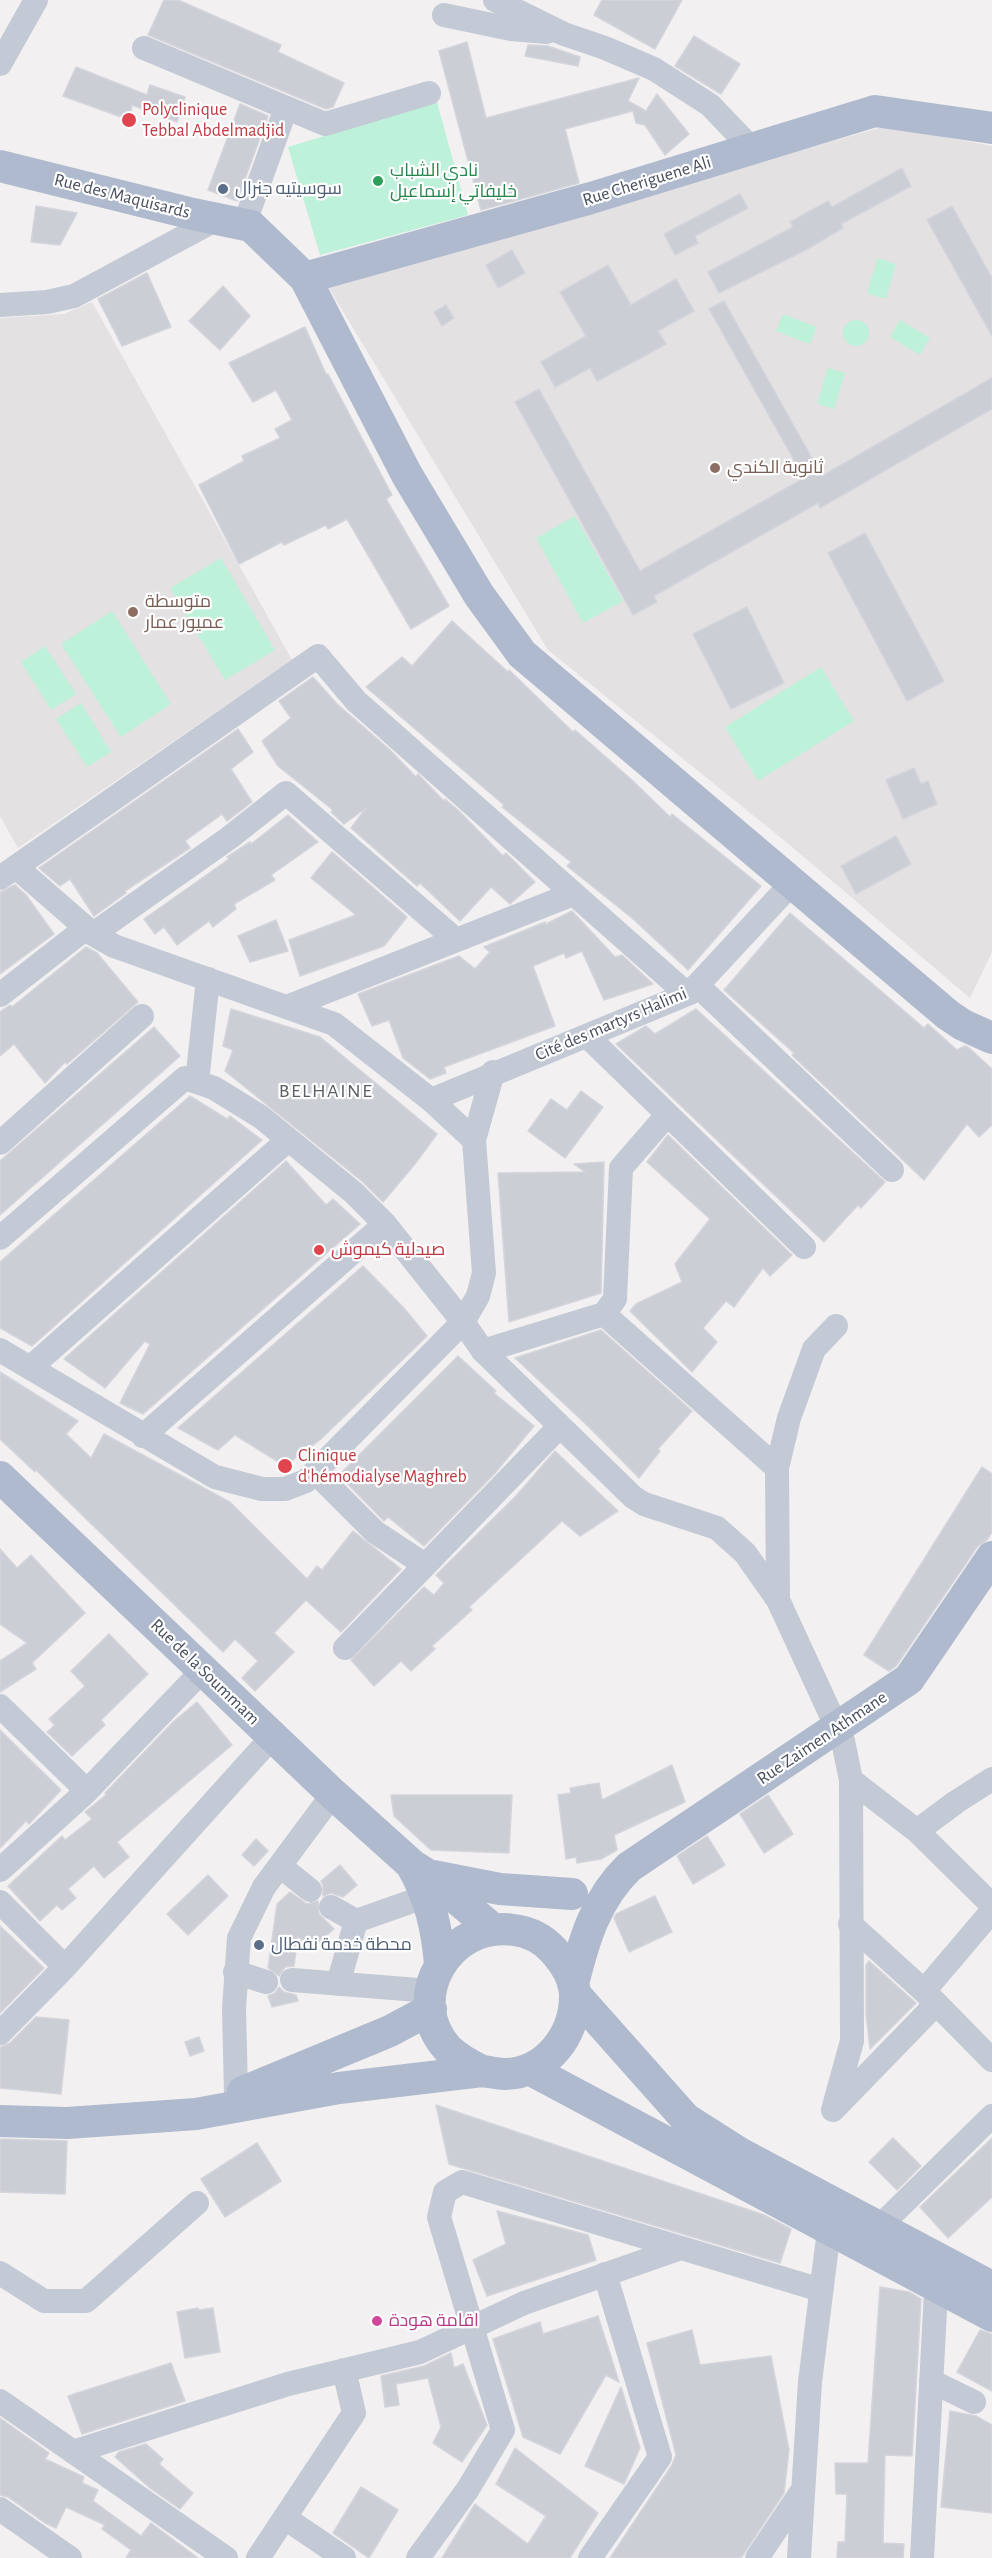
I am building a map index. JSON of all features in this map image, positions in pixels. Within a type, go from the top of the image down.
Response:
[{"type":"main road","name":"Rue Cheriguene Ali","points":[[304,278],[579,202],[875,111],[992,128]]},
{"type":"main road","name":"Rue des Maquisards","points":[[0,166],[231,222]]},
{"type":"main road","points":[[231,222],[250,226],[304,278],[407,475],[479,595],[522,654],[948,1015],[963,1025],[992,1038]]},
{"type":"main road","name":"Rue de la Soummam","points":[[0,1477],[423,1879],[497,1928]]},
{"type":"main road","name":"Rue Zaimen Athmane","points":[[614,1882],[629,1867],[909,1679],[992,1557]]},
{"type":"main road","points":[[482,2071],[463,2062],[447,2048],[436,2029],[434,1918],[423,1879],[500,1889],[572,1894]]},
{"type":"main road","points":[[196,2114],[380,2035],[434,1988],[454,1947],[472,1935],[497,1928],[572,1894],[614,1882]]},
{"type":"main road","points":[[0,2121],[67,2123],[196,2114],[339,2088],[482,2071],[506,2074],[529,2069],[549,2057],[564,2039],[573,2017],[574,1989],[592,1920],[614,1882]]},
{"type":"main road","points":[[497,1928],[525,1932],[547,1943],[564,1961],[574,1989],[686,2119],[741,2154],[879,2227],[992,2316]]},
{"type":"main road","points":[[529,2069],[829,2230],[937,2272],[992,2287]]},
{"type":"street","points":[[0,64],[36,0]]},
{"type":"street","points":[[495,0],[564,34],[605,48],[654,69],[710,105],[752,149]]},
{"type":"street","points":[[444,15],[511,28],[564,34]]},
{"type":"street","points":[[144,48],[325,124],[429,93]]},
{"type":"street","points":[[0,305],[47,302],[74,296],[231,222],[286,108]]},
{"type":"street","points":[[474,1140],[431,1100],[334,1024],[114,946],[89,931],[8,872],[318,656],[356,701],[573,894],[692,990],[892,1170]]},
{"type":"street","points":[[0,995],[89,931],[230,838],[286,793],[455,939]]},
{"type":"street","name":"Cité des martyrs Halimi","points":[[431,1100],[692,990],[793,882]]},
{"type":"street","points":[[287,1007],[573,894]]},
{"type":"street","points":[[197,1082],[208,979]]},
{"type":"street","points":[[0,1143],[142,1016]]},
{"type":"street","points":[[587,1036],[804,1246]]},
{"type":"street","points":[[0,1350],[214,1477],[248,1486],[285,1489],[306,1482],[463,1322],[478,1296],[484,1273],[474,1140],[493,1072]]},
{"type":"street","points":[[0,1238],[185,1078],[214,1088],[261,1117],[354,1193],[385,1224],[463,1322],[483,1351],[633,1497],[665,1512],[717,1528],[745,1553],[778,1600],[843,1741],[851,1780],[852,2041],[833,2110],[930,1998],[992,1911]]},
{"type":"street","points":[[483,1351],[604,1314],[615,1299],[621,1168],[667,1115]]},
{"type":"street","points":[[31,1367],[288,1140]]},
{"type":"street","points":[[143,1436],[385,1224]]},
{"type":"street","points":[[604,1314],[777,1468]]},
{"type":"street","points":[[778,1600],[777,1468],[789,1418],[814,1349],[836,1326]]},
{"type":"street","points":[[345,1648],[560,1426]]},
{"type":"street","points":[[316,1473],[375,1532],[425,1565]]},
{"type":"street","points":[[0,1870],[87,1791],[203,1670]]},
{"type":"street","points":[[0,1706],[87,1791]]},
{"type":"street","points":[[0,2033],[65,1967],[273,1736]]},
{"type":"street","points":[[917,1831],[992,1779]]},
{"type":"street","points":[[851,1780],[917,1831],[992,1905]]},
{"type":"street","points":[[236,2095],[235,1972],[238,1938],[264,1887],[333,1794]]},
{"type":"street","points":[[280,1866],[310,1890]]},
{"type":"street","points":[[338,1984],[356,1921],[423,1879]]},
{"type":"street","points":[[0,1902],[65,1967]]},
{"type":"street","points":[[331,1907],[356,1921]]},
{"type":"street","points":[[850,1924],[930,1998],[992,2060]]},
{"type":"street","points":[[235,1972],[266,1982]]},
{"type":"street","points":[[292,1980],[434,1988]]},
{"type":"street","points":[[879,2227],[992,2116]]},
{"type":"street","points":[[418,2558],[468,2489],[503,2430],[439,2217],[445,2192],[462,2182],[821,2290]]},
{"type":"street","points":[[0,2273],[44,2301],[86,2301],[197,2203]]},
{"type":"street","points":[[799,2558],[810,2382],[829,2230]]},
{"type":"street","points":[[73,2452],[288,2384],[420,2352],[524,2303],[681,2248]]},
{"type":"street","points":[[922,2558],[937,2272]]},
{"type":"street","points":[[590,2558],[660,2457],[605,2274]]},
{"type":"street","points":[[258,2558],[354,2413],[344,2370]]},
{"type":"street","points":[[931,2381],[974,2402]]},
{"type":"street","points":[[0,2401],[226,2558]]},
{"type":"street","points":[[757,2558],[803,2489]]},
{"type":"street","points":[[0,2509],[70,2558]]},
{"type":"street","points":[[285,2518],[344,2558]]},
{"type":"shaded area","name":"ثانوية الكندي","points":[[886,126],[992,146],[992,952],[970,998],[785,841],[548,650],[327,285]]},
{"type":"shaded area","name":"متوسطة عميور عمار","points":[[92,302],[292,660],[18,848],[0,816],[0,318],[64,314]]},
{"type":"green space","name":"نادي الشباب خليفاتي إسماعيل","points":[[437,102],[468,215],[320,255],[288,147]]},
{"type":"green space","points":[[878,258],[896,264],[886,299],[867,293]]},
{"type":"green space","points":[[783,314],[817,327],[810,344],[776,331]]},
{"type":"green space","points":[[856,320],[865,324],[869,333],[865,342],[856,346],[847,342],[843,333],[847,324]]},
{"type":"green space","points":[[900,320],[930,338],[920,355],[890,337]]},
{"type":"green space","points":[[828,368],[845,373],[834,409],[817,404]]},
{"type":"green space","points":[[575,516],[623,601],[583,623],[536,538]]},
{"type":"green space","points":[[221,558],[275,650],[225,680],[170,588]]},
{"type":"green space","points":[[112,611],[171,704],[121,737],[61,644]]},
{"type":"green space","points":[[45,646],[76,694],[51,710],[21,662]]},
{"type":"green space","points":[[821,667],[854,721],[758,781],[725,727]]},
{"type":"green space","points":[[81,703],[111,752],[87,767],[56,719]]},
{"type":"building","points":[[164,0],[178,0],[281,45],[278,52],[344,83],[333,107],[326,109],[148,35]]},
{"type":"building","points":[[602,0],[682,0],[655,49],[594,15]]},
{"type":"building","points":[[694,36],[740,64],[721,94],[675,66]]},
{"type":"building","points":[[467,42],[486,118],[639,78],[628,101],[646,111],[657,94],[689,134],[665,155],[645,125],[636,123],[633,111],[565,129],[579,183],[481,210],[439,51]]},
{"type":"building","points":[[528,45],[548,46],[580,57],[578,66],[525,56]]},
{"type":"building","points":[[76,67],[147,95],[150,85],[185,97],[177,122],[132,105],[129,120],[63,96]]},
{"type":"building","points":[[240,104],[268,116],[237,201],[208,190]]},
{"type":"building","points":[[902,168],[911,186],[841,224],[843,228],[806,250],[719,293],[708,272],[793,227],[790,222],[828,201],[832,207]]},
{"type":"building","points":[[740,194],[748,208],[695,236],[698,243],[675,255],[664,234]]},
{"type":"building","points":[[36,206],[77,213],[60,245],[31,242]]},
{"type":"building","points":[[952,206],[992,278],[992,336],[927,220]]},
{"type":"building","points":[[512,250],[525,273],[498,288],[486,265]]},
{"type":"building","points":[[608,265],[631,305],[676,279],[694,311],[658,331],[666,344],[641,358],[597,381],[590,368],[555,387],[541,362],[586,336],[560,292]]},
{"type":"building","points":[[147,273],[171,327],[122,346],[98,299]]},
{"type":"building","points":[[223,286],[250,316],[220,350],[189,321]]},
{"type":"building","points":[[724,301],[822,476],[992,378],[992,409],[820,508],[818,503],[654,596],[657,602],[633,615],[515,402],[539,389],[640,571],[804,478],[709,309]]},
{"type":"building","points":[[446,305],[454,318],[442,326],[434,312]]},
{"type":"building","points":[[305,327],[326,374],[392,495],[386,499],[449,606],[411,629],[347,519],[328,529],[326,525],[284,545],[282,542],[239,564],[199,485],[244,461],[242,456],[280,438],[275,429],[292,420],[276,390],[253,402],[229,363]]},
{"type":"building","points":[[865,533],[944,681],[907,701],[828,553]]},
{"type":"building","points":[[747,607],[784,683],[731,709],[693,634]]},
{"type":"building","points":[[452,621],[508,672],[509,670],[573,732],[575,730],[633,781],[670,817],[672,814],[761,886],[688,970],[632,918],[567,866],[571,862],[502,807],[504,805],[366,687],[402,657],[412,666]]},
{"type":"building","points":[[313,677],[337,704],[389,749],[416,777],[418,774],[444,801],[445,799],[459,811],[503,856],[506,853],[535,882],[510,904],[491,887],[460,921],[420,883],[417,886],[351,828],[366,808],[344,824],[331,812],[333,810],[278,766],[262,741],[291,718],[279,701]]},
{"type":"building","points":[[238,729],[253,752],[231,769],[252,802],[227,821],[222,814],[185,841],[190,848],[125,891],[126,893],[94,916],[70,879],[60,886],[39,868]]},
{"type":"building","points":[[914,768],[921,784],[928,781],[937,804],[903,819],[886,780]]},
{"type":"building","points":[[288,815],[318,842],[271,875],[275,880],[234,904],[236,909],[213,927],[209,921],[177,945],[164,927],[155,934],[144,919],[229,859],[227,857],[250,842],[251,844]]},
{"type":"building","points":[[896,836],[911,864],[856,894],[841,866]]},
{"type":"building","points":[[332,852],[407,917],[384,946],[300,976],[289,940],[356,915],[311,878]]},
{"type":"building","points":[[15,885],[26,895],[54,934],[0,974],[0,892]]},
{"type":"building","points":[[572,911],[615,957],[622,955],[653,984],[604,1000],[582,951],[566,958],[564,953],[533,966],[555,1026],[444,1067],[446,1073],[430,1079],[403,1058],[389,1020],[372,1026],[358,994],[459,956],[475,969],[490,952],[484,947],[545,922],[546,924]]},
{"type":"building","points":[[790,913],[924,1028],[928,1024],[957,1050],[968,1047],[992,1069],[992,1125],[979,1137],[967,1124],[924,1180],[792,1055],[794,1053],[724,990]]},
{"type":"building","points":[[276,920],[288,951],[250,962],[238,936]]},
{"type":"building","points":[[86,947],[97,953],[138,1002],[67,1064],[65,1062],[45,1083],[14,1044],[0,1056],[0,1012],[10,1005],[12,1007]]},
{"type":"building","points":[[231,1009],[320,1037],[437,1134],[383,1202],[363,1182],[225,1071],[233,1050],[223,1046]]},
{"type":"building","points":[[696,1009],[885,1182],[861,1208],[858,1205],[824,1242],[616,1044],[646,1026],[655,1034]]},
{"type":"building","points":[[154,1027],[180,1056],[0,1215],[0,1161]]},
{"type":"building","points":[[581,1091],[603,1107],[565,1158],[528,1131],[551,1099],[567,1110]]},
{"type":"building","points":[[190,1096],[227,1119],[230,1116],[262,1140],[32,1346],[0,1328],[0,1262]]},
{"type":"building","points":[[668,1135],[792,1255],[770,1276],[763,1268],[734,1307],[726,1301],[703,1328],[717,1342],[692,1372],[630,1311],[636,1304],[682,1282],[675,1264],[710,1219],[647,1162]]},
{"type":"building","points":[[286,1161],[326,1205],[333,1199],[360,1224],[143,1414],[120,1403],[150,1344],[145,1341],[105,1388],[64,1359]]},
{"type":"building","points":[[604,1162],[601,1293],[509,1322],[498,1173],[585,1172],[574,1164]]},
{"type":"building","points":[[363,1266],[403,1307],[427,1336],[321,1439],[285,1466],[235,1435],[218,1450],[178,1428]]},
{"type":"building","points":[[601,1330],[692,1411],[658,1449],[660,1451],[639,1478],[589,1427],[515,1358]]},
{"type":"building","points":[[458,1356],[496,1391],[494,1393],[534,1426],[495,1473],[424,1546],[388,1517],[384,1521],[339,1475]]},
{"type":"building","points":[[0,1372],[78,1421],[66,1434],[91,1458],[104,1434],[230,1502],[307,1579],[317,1566],[322,1570],[353,1531],[401,1569],[341,1632],[306,1600],[274,1633],[294,1652],[255,1691],[242,1678],[258,1661],[235,1639],[223,1652],[36,1470],[35,1472],[0,1439]]},
{"type":"building","points":[[555,1451],[618,1511],[580,1536],[562,1521],[469,1607],[472,1610],[432,1646],[435,1649],[411,1671],[401,1661],[374,1686],[351,1660],[424,1587],[434,1595],[444,1583],[436,1575],[516,1496]]},
{"type":"building","points":[[982,1467],[992,1474],[992,1532],[987,1540],[977,1547],[896,1666],[889,1671],[864,1655]]},
{"type":"building","points":[[0,1549],[17,1568],[31,1555],[85,1613],[32,1663],[36,1669],[0,1692],[0,1661],[27,1643],[0,1624]]},
{"type":"building","points":[[109,1634],[148,1674],[101,1720],[105,1725],[72,1756],[47,1732],[55,1725],[49,1719],[85,1686],[71,1671]]},
{"type":"building","points":[[197,1702],[232,1745],[117,1842],[129,1857],[104,1878],[94,1866],[68,1889],[76,1898],[62,1910],[57,1905],[40,1921],[8,1886],[62,1836],[65,1840],[92,1819],[85,1812],[106,1795],[105,1793],[173,1722]]},
{"type":"building","points":[[0,1730],[61,1790],[29,1824],[26,1821],[0,1848]]},
{"type":"building","points":[[672,1765],[685,1802],[614,1835],[617,1850],[601,1859],[577,1863],[576,1857],[566,1859],[558,1795],[571,1793],[570,1788],[599,1783],[602,1800]]},
{"type":"building","points":[[391,1795],[512,1795],[509,1853],[431,1850],[394,1816]]},
{"type":"building","points":[[768,1795],[793,1834],[764,1853],[740,1814]]},
{"type":"building","points":[[707,1836],[725,1865],[693,1884],[677,1856]]},
{"type":"building","points":[[256,1839],[268,1851],[254,1866],[242,1855]]},
{"type":"building","points":[[340,1865],[357,1885],[343,1897],[331,1893],[323,1896],[321,1881]]},
{"type":"building","points":[[208,1875],[228,1896],[188,1935],[167,1914]]},
{"type":"building","points":[[290,1892],[307,1904],[318,1901],[319,1914],[334,1929],[310,1949],[298,1936],[294,1966],[285,1967],[279,1976],[268,1968],[277,1904]]},
{"type":"building","points":[[655,1896],[672,1932],[629,1952],[614,1918],[616,1914]]},
{"type":"building","points":[[0,1926],[44,1968],[0,2013]]},
{"type":"building","points":[[869,1961],[916,2003],[870,2049],[866,2014],[866,1965]]},
{"type":"building","points":[[279,1987],[284,1992],[296,1995],[298,2001],[272,2007],[268,1996],[275,1993]]},
{"type":"building","points":[[36,2017],[69,2020],[61,2094],[0,2088],[0,2047],[10,2043]]},
{"type":"building","points":[[199,2037],[204,2051],[190,2056],[185,2042]]},
{"type":"building","points":[[436,2105],[764,2215],[791,2229],[780,2263],[449,2164]]},
{"type":"building","points":[[893,2138],[921,2166],[897,2190],[869,2162]]},
{"type":"building","points":[[992,2138],[992,2197],[948,2238],[920,2207]]},
{"type":"building","points":[[0,2139],[67,2141],[65,2194],[0,2192]]},
{"type":"building","points":[[257,2143],[281,2181],[225,2217],[201,2179]]},
{"type":"building","points":[[497,2211],[588,2235],[596,2260],[487,2296],[473,2260],[506,2244]]},
{"type":"building","points":[[880,2287],[909,2292],[921,2299],[912,2456],[885,2455],[883,2543],[904,2544],[903,2558],[837,2558],[838,2542],[845,2542],[847,2494],[836,2494],[835,2463],[868,2463]]},
{"type":"building","points":[[198,2308],[199,2310],[213,2308],[220,2352],[185,2358],[177,2312]]},
{"type":"building","points":[[598,2316],[619,2382],[606,2375],[560,2454],[523,2437],[493,2339],[540,2322],[543,2334]]},
{"type":"building","points":[[692,2330],[700,2365],[771,2356],[789,2450],[784,2493],[741,2558],[610,2558],[672,2465],[676,2455],[647,2343]]},
{"type":"building","points":[[980,2330],[992,2334],[992,2391],[957,2372]]},
{"type":"building","points":[[451,2353],[454,2368],[463,2364],[487,2425],[462,2462],[433,2443],[441,2427],[428,2378],[396,2384],[399,2405],[385,2407],[381,2376],[424,2366]]},
{"type":"building","points":[[171,2363],[185,2401],[82,2434],[68,2396]]},
{"type":"building","points":[[621,2387],[640,2448],[624,2484],[585,2466]]},
{"type":"building","points":[[950,2411],[976,2416],[992,2425],[992,2513],[941,2507]]},
{"type":"building","points":[[0,2418],[49,2453],[45,2459],[84,2477],[82,2483],[98,2490],[93,2501],[141,2536],[151,2523],[198,2558],[126,2558],[131,2550],[102,2529],[105,2525],[66,2507],[56,2528],[8,2497],[0,2495]]},
{"type":"building","points":[[146,2444],[163,2459],[159,2464],[193,2493],[180,2509],[150,2488],[115,2457],[119,2452]]},
{"type":"building","points":[[515,2448],[598,2513],[570,2558],[442,2558],[475,2504],[528,2544],[546,2516],[496,2484]]},
{"type":"building","points":[[361,2487],[398,2510],[369,2558],[333,2533]]},
{"type":"place","name":"Polyclinique Tebbal Abdelmadjid","points":[[129,120]]},
{"type":"place","name":"نادي الشباب خليفاتي إسماعيل","points":[[378,181]]},
{"type":"place","name":"سوسيتيه جنرال","points":[[223,189]]},
{"type":"place","name":"ثانوية الكندي","points":[[715,468]]},
{"type":"place","name":"متوسطة عميور عمار","points":[[133,612]]},
{"type":"place","name":"صيدلية كيموش","points":[[319,1250]]},
{"type":"place","name":"Clinique d'hémodialyse Maghreb","points":[[285,1466]]},
{"type":"place","name":"محطة خدمة نفطال","points":[[259,1945]]},
{"type":"place","name":"اقامة هودة","points":[[377,2321]]},
{"type":"district","name":"BELHAINE","points":[[326,1091]]}]
